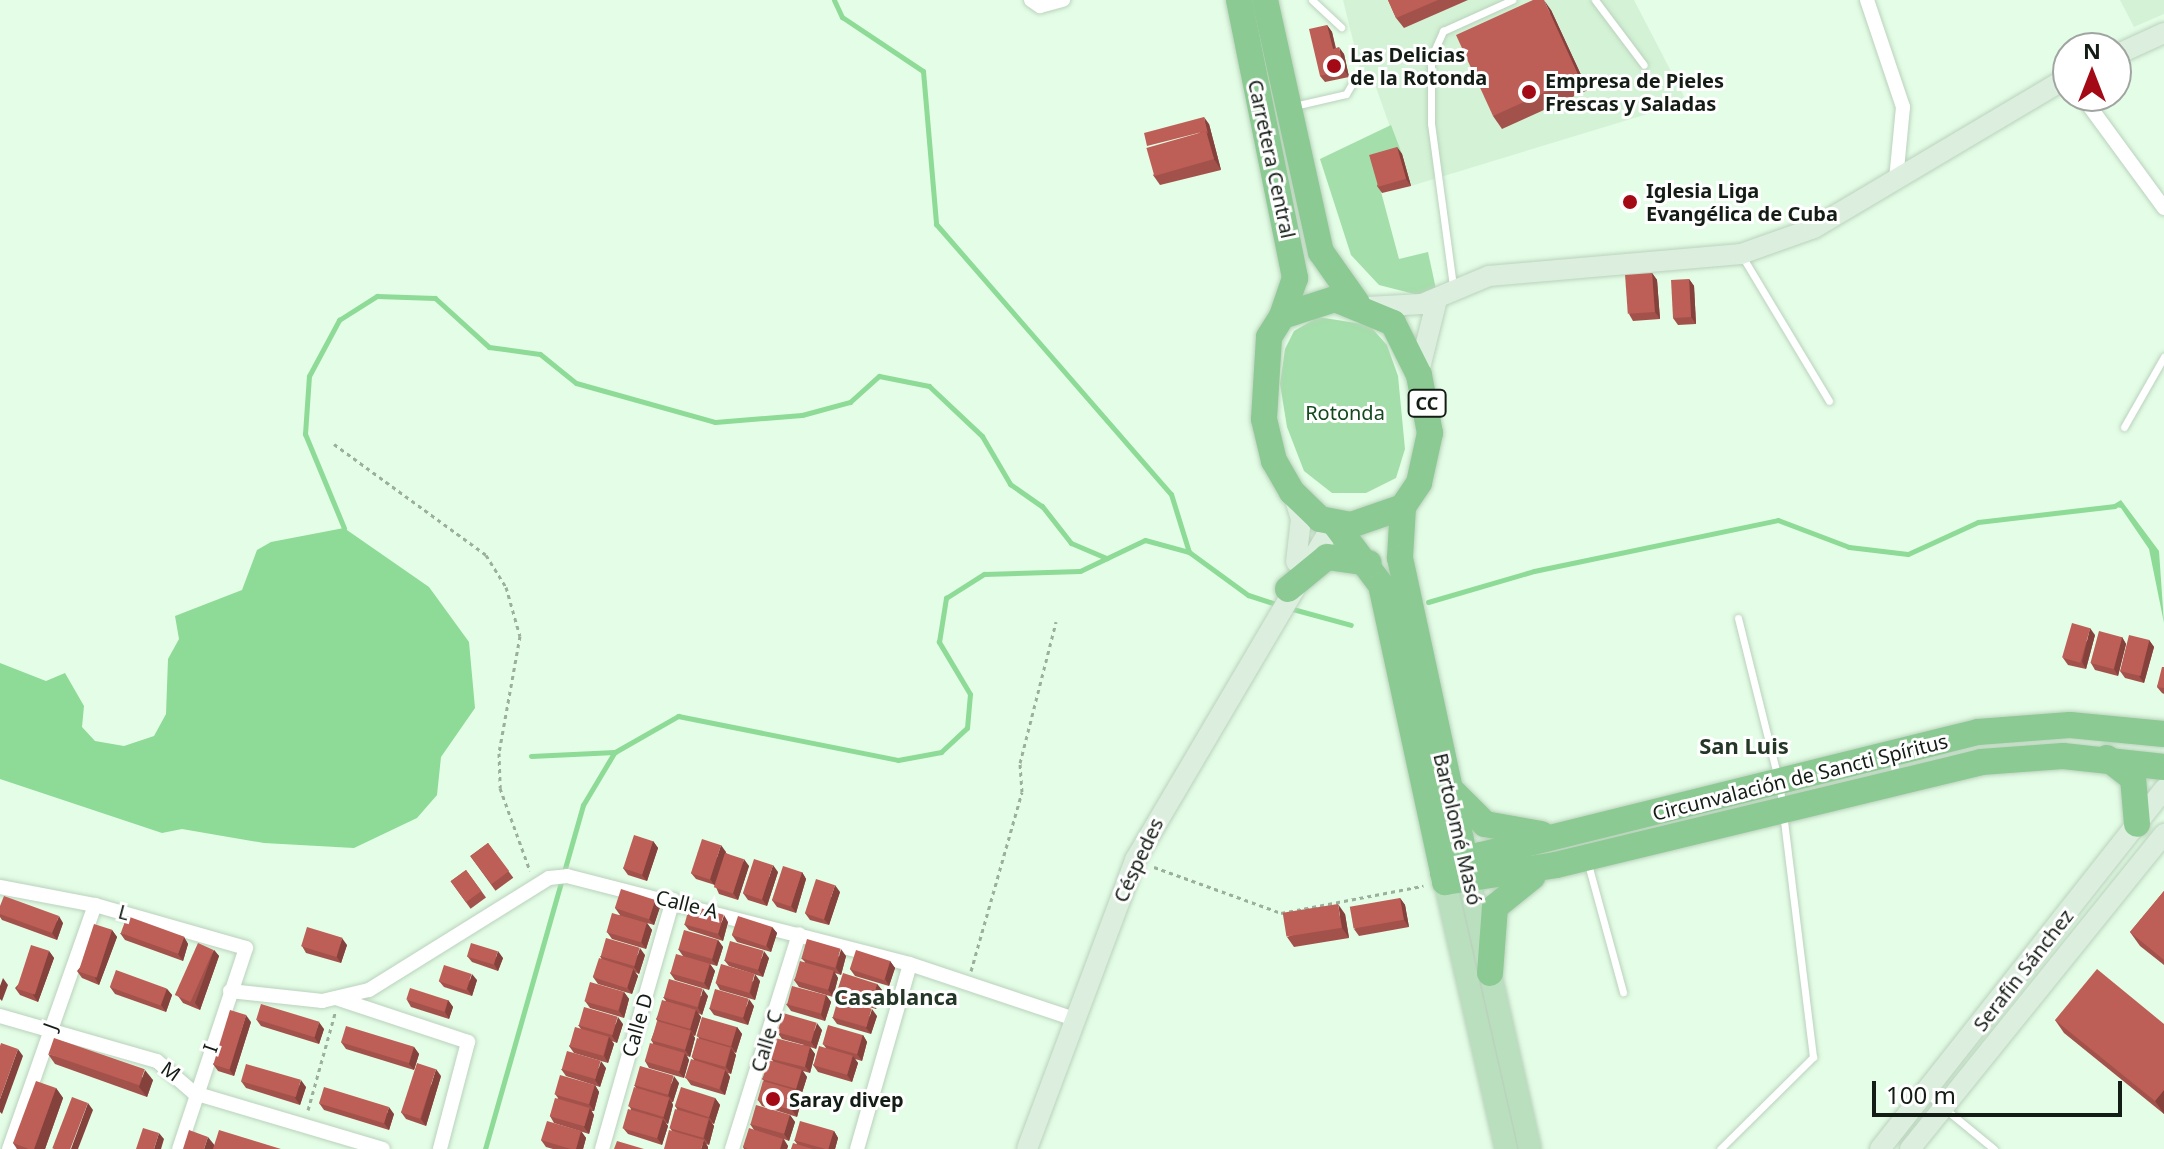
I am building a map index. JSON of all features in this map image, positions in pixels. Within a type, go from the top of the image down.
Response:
[{"type":"highway","name":"Carretera Central","points":[[1239,0],[1295,278],[1282,316]]},
{"type":"highway","name":"Carretera Central","points":[[1267,1],[1321,252],[1362,305]]},
{"type":"highway","points":[[1282,316],[1317,301],[1362,305]]},
{"type":"highway","name":"CC","points":[[1362,305],[1393,323],[1419,375],[1428,454],[1403,507]]},
{"type":"highway","name":"CC","points":[[1282,316],[1262,366],[1264,419],[1274,461],[1292,492],[1334,524]]},
{"type":"highway","points":[[1334,524],[1369,522],[1403,507]]},
{"type":"highway","name":"Bartolomé Masó","points":[[1403,507],[1400,558],[1446,785],[1456,875]]},
{"type":"highway","name":"Bartolomé Masó","points":[[1334,524],[1369,563],[1381,585],[1456,875]]},
{"type":"highway","points":[[1286,592],[1327,557],[1369,563]]},
{"type":"highway","name":"Circunvalación de Sancti Spíritus","points":[[1456,875],[1588,830],[1978,732],[2070,725],[2164,734]]},
{"type":"highway","points":[[2107,758],[2133,778],[2137,824]]},
{"type":"highway","name":"Circunvalación de Sancti Spíritus","points":[[1456,875],[1556,865],[1981,762],[2107,758],[2164,767]]},
{"type":"highway","points":[[1446,785],[1485,824],[1514,834],[1588,830]]},
{"type":"highway","points":[[1490,973],[1495,907],[1556,865]]},
{"type":"main road","points":[[2132,48],[2164,33]]},
{"type":"main road","points":[[1362,305],[1445,294],[1489,276],[1741,254],[1814,228],[2052,87]]},
{"type":"main road","points":[[1419,375],[1422,339],[1445,294]]},
{"type":"main road","name":"Céspedes","points":[[1286,592],[1302,541],[1292,492]]},
{"type":"main road","name":"Céspedes","points":[[1027,1149],[1071,1018],[1135,860],[1286,592],[1334,524]]},
{"type":"main road","name":"Serafín Sánchez","points":[[1880,1149],[1927,1094],[2164,789]]},
{"type":"main road","name":"Serafín Sánchez","points":[[1910,1149],[2164,834]]},
{"type":"main road","name":"Bartolomé Masó","points":[[1456,875],[1490,973],[1530,1149]]},
{"type":"main road","name":"Bartolomé Masó","points":[[1456,875],[1506,1149]]},
{"type":"street","points":[[1036,3],[1063,0]]},
{"type":"street","points":[[1867,0],[1903,107],[1896,180]]},
{"type":"street","points":[[2094,112],[2164,208]]},
{"type":"street","name":"Calle A","points":[[230,991],[322,1001],[369,990],[538,885],[564,876],[673,900],[910,964],[1071,1018]]},
{"type":"street","name":"L","points":[[0,887],[95,905],[246,948]]},
{"type":"street","name":"Calle D","points":[[602,1149],[673,900]]},
{"type":"street","name":"J","points":[[9,1149],[95,905]]},
{"type":"street","name":"Calle C","points":[[732,1149],[799,934]]},
{"type":"street","name":"I","points":[[179,1149],[194,1093],[246,948]]},
{"type":"street","points":[[857,1149],[910,964]]},
{"type":"street","points":[[339,999],[468,1042],[440,1149]]},
{"type":"street","name":"M","points":[[0,1016],[50,1027],[157,1061],[194,1093],[383,1149]]},
{"type":"lane","points":[[1312,0],[1341,27]]},
{"type":"lane","points":[[1445,294],[1431,123],[1431,58],[1443,31],[1512,0]]},
{"type":"lane","points":[[1595,0],[1644,65]]},
{"type":"lane","points":[[1290,107],[1346,94],[1354,80]]},
{"type":"lane","points":[[1741,254],[1829,401]]},
{"type":"lane","points":[[2124,427],[2164,357]]},
{"type":"lane","points":[[1720,1149],[1813,1057],[1785,809],[1738,618]]},
{"type":"lane","points":[[1586,858],[1623,992]]},
{"type":"lane","points":[[1927,1094],[1994,1149]]},
{"type":"path","points":[[334,444],[486,555],[506,587],[520,636],[499,753],[500,788],[515,843],[538,885]]},
{"type":"path","points":[[967,984],[1022,792],[1020,763],[1056,622]]},
{"type":"path","points":[[1135,860],[1281,913],[1456,875]]},
{"type":"path","points":[[304,1125],[339,999]]},
{"type":"shaded area","name":"Empresa de Pieles Frescas y Saladas","points":[[1343,0],[1634,0],[1687,102],[1411,186],[1373,79],[1363,81]]},
{"type":"shaded area","points":[[2120,0],[2164,0],[2164,14],[2134,27]]},
{"type":"shaded area","points":[[2121,500],[2159,551],[2164,623],[2149,549],[2121,508],[2111,506]]},
{"type":"shaded area","points":[[344,528],[429,587],[469,642],[475,708],[441,757],[437,795],[417,818],[354,848],[264,843],[182,829],[162,833],[0,779],[0,663],[46,681],[65,673],[84,706],[82,727],[95,741],[124,746],[154,736],[166,714],[168,659],[179,639],[175,616],[242,590],[257,550],[271,542]]},
{"type":"green space","points":[[1391,125],[1402,154],[1373,162],[1399,259],[1428,252],[1436,289],[1422,296],[1379,285],[1351,255],[1320,159]]},
{"type":"green space","name":"Rotonda","points":[[1318,317],[1369,325],[1387,345],[1398,376],[1405,449],[1396,478],[1366,493],[1332,493],[1304,471],[1287,427],[1280,384],[1285,349],[1294,331]]},
{"type":"building","points":[[1388,0],[1438,0],[1396,18]]},
{"type":"building","points":[[1533,0],[1544,0],[1579,77],[1493,116],[1456,35]]},
{"type":"building","name":"Las Delicias de la Rotonda","points":[[1327,25],[1333,49],[1339,47],[1344,70],[1320,76],[1309,29]]},
{"type":"building","points":[[1204,117],[1208,134],[1206,131],[1147,146],[1144,133]]},
{"type":"building","points":[[1206,131],[1214,159],[1154,176],[1146,148]]},
{"type":"building","points":[[1397,147],[1406,179],[1378,187],[1369,155]]},
{"type":"building","points":[[1652,273],[1655,312],[1628,314],[1625,275]]},
{"type":"building","points":[[1689,279],[1691,317],[1673,318],[1671,280]]},
{"type":"building","points":[[2072,623],[2090,628],[2080,663],[2062,658]]},
{"type":"building","points":[[2099,631],[2122,637],[2114,669],[2090,663]]},
{"type":"building","points":[[2129,635],[2149,640],[2140,676],[2120,671]]},
{"type":"building","points":[[2164,667],[2164,688],[2157,687]]},
{"type":"building","points":[[634,835],[653,841],[642,874],[623,868]]},
{"type":"building","points":[[702,839],[721,845],[710,879],[691,873]]},
{"type":"building","points":[[488,843],[509,871],[491,884],[470,856]]},
{"type":"building","points":[[725,853],[744,859],[733,893],[714,887]]},
{"type":"building","points":[[754,859],[773,865],[762,899],[743,893]]},
{"type":"building","points":[[783,866],[802,872],[791,906],[772,900]]},
{"type":"building","points":[[466,870],[481,891],[466,902],[451,881]]},
{"type":"building","points":[[816,879],[835,885],[824,919],[805,913]]},
{"type":"building","points":[[621,889],[655,900],[649,919],[615,908]]},
{"type":"building","points":[[2164,891],[2164,960],[2130,932]]},
{"type":"building","points":[[4,896],[59,916],[52,933],[0,914]]},
{"type":"building","points":[[1400,898],[1404,920],[1354,929],[1350,907]]},
{"type":"building","points":[[1338,904],[1342,928],[1286,936],[1283,913]]},
{"type":"building","points":[[690,905],[724,915],[718,934],[684,924]]},
{"type":"building","points":[[612,913],[647,923],[641,942],[606,932]]},
{"type":"building","points":[[127,916],[184,937],[178,954],[121,933]]},
{"type":"building","points":[[738,916],[772,927],[766,946],[732,935]]},
{"type":"building","points":[[94,924],[112,930],[97,977],[79,972]]},
{"type":"building","points":[[307,927],[342,938],[337,957],[301,946]]},
{"type":"building","points":[[684,930],[718,940],[712,959],[678,949]]},
{"type":"building","points":[[606,938],[640,948],[634,966],[601,956]]},
{"type":"building","points":[[807,939],[841,949],[835,968],[801,958]]},
{"type":"building","points":[[730,941],[764,951],[758,970],[724,960]]},
{"type":"building","points":[[198,943],[214,950],[190,1002],[175,995]]},
{"type":"building","points":[[471,943],[498,951],[494,965],[467,956]]},
{"type":"building","points":[[31,945],[49,951],[35,995],[17,989]]},
{"type":"building","points":[[856,950],[890,961],[884,980],[850,969]]},
{"type":"building","points":[[676,954],[710,964],[704,983],[670,973]]},
{"type":"building","points":[[599,958],[633,969],[627,988],[593,977]]},
{"type":"building","points":[[800,961],[834,971],[828,990],[794,980]]},
{"type":"building","points":[[721,964],[755,974],[749,993],[715,983]]},
{"type":"building","points":[[444,965],[472,974],[466,990],[439,981]]},
{"type":"building","points":[[2097,969],[2164,1024],[2164,1090],[2155,1101],[2055,1020]]},
{"type":"building","points":[[116,970],[167,988],[161,1005],[110,987]]},
{"type":"building","points":[[843,973],[877,984],[871,1003],[837,992]]},
{"type":"building","points":[[669,979],[703,989],[697,1007],[664,997]]},
{"type":"building","points":[[590,982],[624,992],[618,1011],[584,1001]]},
{"type":"building","points":[[792,986],[826,995],[821,1013],[787,1004]]},
{"type":"building","points":[[410,988],[448,1000],[444,1012],[406,999]]},
{"type":"building","points":[[715,989],[749,999],[743,1018],[709,1008]]},
{"type":"building","points":[[838,999],[872,1009],[866,1027],[833,1017]]},
{"type":"building","points":[[662,1000],[696,1010],[690,1029],[656,1019]]},
{"type":"building","points":[[261,1004],[319,1022],[315,1037],[256,1019]]},
{"type":"building","points":[[584,1007],[618,1017],[612,1035],[579,1025]]},
{"type":"building","points":[[230,1010],[246,1015],[230,1069],[213,1065]]},
{"type":"building","points":[[783,1013],[817,1023],[811,1042],[777,1032]]},
{"type":"building","points":[[702,1017],[737,1027],[731,1046],[696,1036]]},
{"type":"building","points":[[657,1021],[691,1031],[685,1050],[651,1040]]},
{"type":"building","points":[[828,1025],[863,1035],[857,1054],[822,1044]]},
{"type":"building","points":[[346,1026],[414,1047],[409,1063],[341,1042]]},
{"type":"building","points":[[575,1027],[609,1037],[603,1056],[569,1046]]},
{"type":"building","points":[[54,1038],[145,1069],[139,1085],[48,1054]]},
{"type":"building","points":[[697,1038],[731,1048],[725,1067],[691,1057]]},
{"type":"building","points":[[775,1038],[810,1047],[805,1067],[770,1058]]},
{"type":"building","points":[[1,1043],[18,1049],[0,1099],[0,1046]]},
{"type":"building","points":[[650,1043],[685,1053],[679,1071],[645,1061]]},
{"type":"building","points":[[819,1046],[853,1056],[847,1075],[813,1065]]},
{"type":"building","points":[[567,1051],[601,1061],[595,1079],[562,1069]]},
{"type":"building","points":[[691,1059],[725,1070],[719,1089],[685,1078]]},
{"type":"building","points":[[768,1060],[802,1070],[796,1089],[762,1079]]},
{"type":"building","points":[[417,1063],[436,1069],[420,1119],[401,1112]]},
{"type":"building","points":[[246,1064],[301,1080],[296,1097],[241,1081]]},
{"type":"building","points":[[640,1066],[674,1076],[668,1095],[634,1085]]},
{"type":"building","points":[[560,1075],[595,1085],[589,1104],[554,1094]]},
{"type":"building","points":[[36,1081],[56,1088],[34,1149],[29,1149],[13,1143]]},
{"type":"building","points":[[763,1081],[798,1091],[792,1110],[757,1100]]},
{"type":"building","points":[[324,1087],[389,1107],[384,1123],[319,1103]]},
{"type":"building","points":[[634,1087],[669,1098],[664,1117],[628,1106]]},
{"type":"building","points":[[681,1087],[715,1098],[709,1117],[675,1106]]},
{"type":"building","points":[[72,1097],[88,1103],[70,1149],[52,1148]]},
{"type":"building","points":[[555,1098],[590,1108],[584,1126],[550,1116]]},
{"type":"building","points":[[756,1105],[790,1115],[784,1134],[750,1124]]},
{"type":"building","points":[[628,1109],[663,1119],[657,1138],[622,1128]]},
{"type":"building","points":[[675,1109],[709,1119],[703,1138],[669,1128]]},
{"type":"building","points":[[547,1121],[581,1131],[576,1149],[541,1140]]},
{"type":"building","points":[[800,1121],[834,1131],[828,1149],[794,1140]]},
{"type":"building","points":[[143,1128],[159,1133],[154,1149],[136,1149]]},
{"type":"building","points":[[749,1128],[783,1139],[780,1149],[743,1147]]},
{"type":"building","points":[[189,1130],[208,1137],[204,1149],[183,1149]]},
{"type":"building","points":[[219,1130],[281,1149],[213,1149]]},
{"type":"building","points":[[669,1130],[704,1140],[701,1149],[664,1149]]},
{"type":"building","points":[[617,1141],[644,1149],[614,1149]]},
{"type":"building","points":[[793,1143],[813,1149],[791,1149]]},
{"type":"waterway","points":[[834,0],[842,17],[923,71],[936,224],[1171,494],[1189,552]]},
{"type":"waterway","points":[[344,528],[305,434],[309,376],[339,320],[377,296],[435,298],[489,347],[540,354],[576,383],[715,422],[802,415],[850,402],[879,376],[929,386],[982,436],[1010,484],[1042,506],[1071,543],[1107,558]]},
{"type":"waterway","points":[[1428,602],[1534,571],[1778,520],[1849,547],[1908,554],[1978,522],[2115,506]]},
{"type":"waterway","points":[[531,756],[615,752],[678,716],[898,760],[941,752],[967,728],[970,694],[939,642],[946,598],[984,574],[1080,571],[1145,540],[1189,552],[1248,595],[1279,605]]},
{"type":"waterway","points":[[1289,608],[1351,625]]},
{"type":"waterway","points":[[485,1149],[583,805],[614,753]]},
{"type":"place","name":"Las Delicias de la Rotonda","points":[[1334,66]]},
{"type":"place","name":"Empresa de Pieles Frescas y Saladas","points":[[1529,92]]},
{"type":"place","name":"Iglesia Liga Evangélica de Cuba","points":[[1630,202]]},
{"type":"place","name":"Saray divep","points":[[773,1099]]},
{"type":"district","name":"San Luis","points":[[1744,746]]},
{"type":"district","name":"Casablanca","points":[[896,997]]}]
